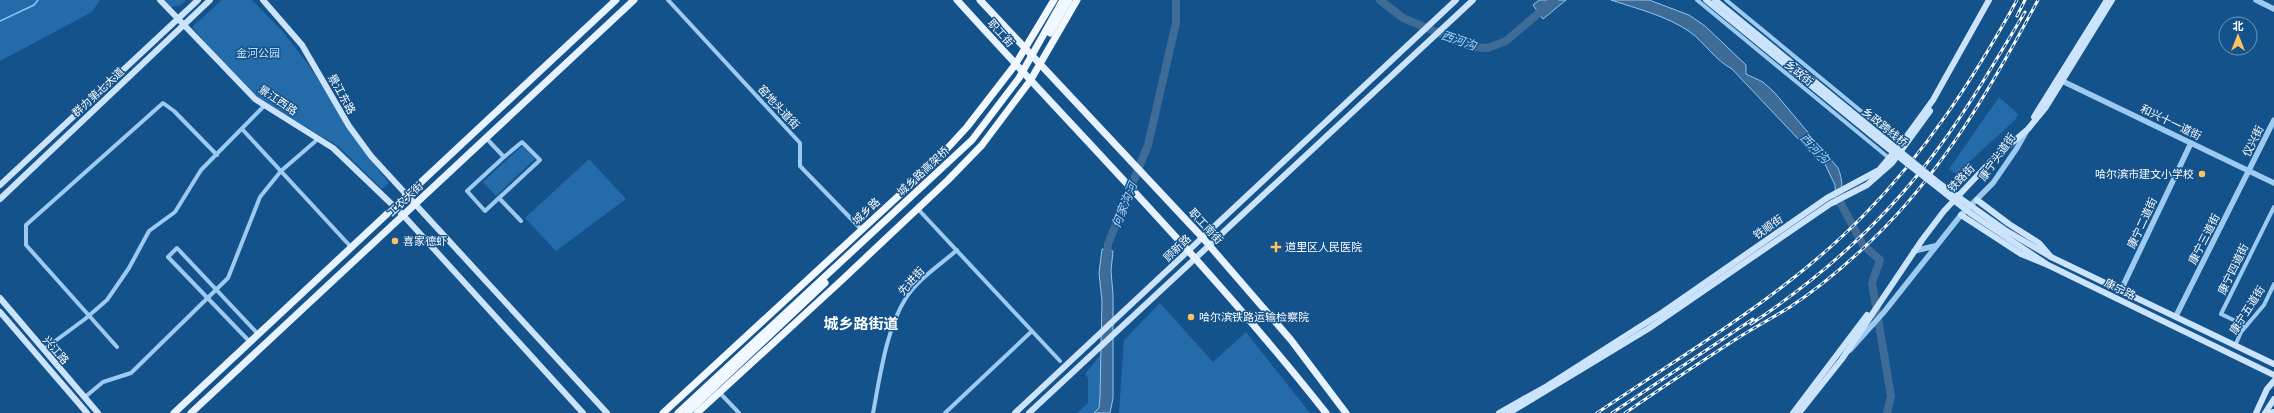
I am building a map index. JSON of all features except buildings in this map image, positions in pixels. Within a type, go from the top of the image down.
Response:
[{"type":"highway","name":"城乡路","points":[[663,413],[932,165],[968,127],[1015,65],[1054,0]]},
{"type":"highway","name":"城乡路高架桥","points":[[678,413],[972,140],[1019,78],[1063,0]]},
{"type":"highway","name":"城乡路高架桥","points":[[687,413],[977,140],[1023,80],[1069,0]]},
{"type":"highway","points":[[697,413],[842,280],[982,145],[1030,81],[1076,0]]},
{"type":"highway","points":[[673,413],[698,394]]},
{"type":"main road","name":"景江西路","points":[[160,0],[255,99],[333,148],[403,215],[583,413]]},
{"type":"main road","name":"群力第七大道","points":[[0,185],[198,0]]},
{"type":"main road","name":"群力第七大道","points":[[0,199],[210,0]]},
{"type":"main road","name":"景江东路","points":[[263,0],[302,45],[349,126],[371,156],[607,413]]},
{"type":"main road","name":"工农大街","points":[[174,413],[616,0]]},
{"type":"main road","name":"工农大街","points":[[191,413],[634,0]]},
{"type":"main road","name":"职工街","points":[[957,0],[1030,81]]},
{"type":"main road","name":"职工街","points":[[980,0],[1025,49],[1040,62]]},
{"type":"main road","name":"顾新路","points":[[1015,413],[1132,305],[1188,250],[1404,47],[1456,0]]},
{"type":"main road","name":"顾新路","points":[[1028,413],[1473,0]]},
{"type":"main road","points":[[1706,0],[1970,213],[2048,265]]},
{"type":"main road","name":"乡政跨线桥","points":[[1715,0],[1940,184],[2005,230],[2051,256]]},
{"type":"main road","name":"铁顺街","points":[[1865,182],[1879,170],[1901,144],[1933,100],[1989,0]]},
{"type":"main road","name":"铁顺街","points":[[1499,413],[1547,386],[1664,312],[1829,201],[1865,182],[1892,163],[1937,100],[1993,0]]},
{"type":"main road","points":[[2060,80],[2107,0]]},
{"type":"main road","points":[[2060,80],[2112,0]]},
{"type":"main road","name":"职工南街","points":[[1040,62],[1155,188],[1210,245],[1291,340],[1346,413]]},
{"type":"main road","name":"铁路街","points":[[1882,297],[1945,204],[1991,157],[2030,123],[2060,80]]},
{"type":"main road","name":"铁路街","points":[[1882,297],[1914,251],[1962,191],[1993,159],[2026,132],[2046,107],[2060,80]]},
{"type":"main road","points":[[1030,81],[1105,159],[1196,258],[1276,350],[1326,413]]},
{"type":"main road","name":"康宁路","points":[[1977,200],[2009,224],[2040,243],[2051,256],[2274,364]]},
{"type":"main road","name":"铁顺街","points":[[1509,413],[1648,329],[1829,201]]},
{"type":"main road","name":"康宁路","points":[[1961,215],[2021,254],[2048,265],[2274,376]]},
{"type":"main road","points":[[1799,413],[1838,364],[1882,297]]},
{"type":"main road","name":"兴江路","points":[[0,298],[98,413]]},
{"type":"main road","name":"兴江路","points":[[0,312],[86,413]]},
{"type":"main road","points":[[1793,413],[1868,317]]},
{"type":"main road","points":[[2256,413],[2267,389],[2274,381]]},
{"type":"main road","points":[[2266,413],[2274,399]]},
{"type":"main road","points":[[2270,413],[2274,412]]},
{"type":"street","name":"窑地头道街","points":[[668,0],[800,143],[800,166],[862,230]]},
{"type":"street","name":"乡政街","points":[[1697,0],[1889,158]]},
{"type":"street","name":"乡政街","points":[[1726,0],[1901,144]]},
{"type":"street","points":[[2256,0],[2274,9]]},
{"type":"street","name":"和兴十一道街","points":[[2060,80],[2274,183]]},
{"type":"street","points":[[117,347],[26,245],[26,225],[163,103],[174,111],[217,155]]},
{"type":"street","points":[[43,350],[89,316],[106,300],[128,268],[149,231],[174,212],[201,170],[264,105]]},
{"type":"street","name":"仪兴街","points":[[2249,171],[2274,120]]},
{"type":"street","name":"康宁头道街","points":[[1838,364],[1884,312],[1961,215],[1993,183],[2017,148],[2030,123]]},
{"type":"street","points":[[242,129],[351,247]]},
{"type":"street","points":[[486,138],[504,157]]},
{"type":"street","points":[[85,397],[103,382],[131,373],[228,278],[260,197],[281,171],[318,139]]},
{"type":"street","points":[[522,142],[540,160],[485,211],[467,191],[504,157],[522,142]]},
{"type":"street","name":"康宁二道街","points":[[2122,290],[2191,143]]},
{"type":"street","name":"康宁三道街","points":[[2176,316],[2249,171]]},
{"type":"street","points":[[499,198],[521,221]]},
{"type":"street","name":"康宁四道街","points":[[2246,326],[2221,314],[2274,207]]},
{"type":"street","points":[[917,208],[1060,361]]},
{"type":"street","points":[[1914,251],[1935,246]]},
{"type":"street","points":[[250,342],[168,256],[177,248],[258,334]]},
{"type":"street","name":"先进街","points":[[873,413],[894,321],[906,298],[915,287],[957,250]]},
{"type":"street","name":"康宁五道街","points":[[2235,346],[2246,326],[2264,305],[2274,284]]},
{"type":"street","points":[[945,413],[1032,331]]},
{"type":"street","points":[[720,392],[739,413]]},
{"type":"green space","points":[[0,0],[100,0],[92,12],[0,61]]},
{"type":"green space","points":[[165,0],[186,0],[181,5],[171,7]]},
{"type":"green space","name":"金河公园","points":[[222,0],[252,0],[283,32],[308,64],[356,140],[389,183],[382,189],[338,146],[258,98],[240,82],[192,27]]},
{"type":"green space","points":[[1999,97],[2018,114],[2015,120],[1956,174],[1949,169]]},
{"type":"green space","points":[[522,146],[535,159],[496,196],[483,182]]},
{"type":"green space","points":[[589,159],[626,199],[556,251],[525,218]]},
{"type":"green space","points":[[1160,303],[1213,362],[1246,332],[1310,413],[1119,413],[1124,340]]},
{"type":"green space","points":[[1102,353],[1099,408],[1094,413],[1077,413],[1088,403],[1088,378],[1085,374]]},
{"type":"water","points":[[1539,0],[1566,0],[1543,19],[1533,5]]},
{"type":"water","points":[[1611,0],[1649,0],[1689,15],[1705,26],[1746,65],[1746,74],[1763,82],[1774,92],[1838,168],[1842,187],[1839,201],[1836,205],[1835,185],[1823,160],[1819,161],[1732,69],[1720,61],[1695,36],[1681,26],[1652,13]]},
{"type":"water","points":[[1102,249],[1113,251],[1111,271],[1113,295],[1113,398],[1110,413],[1094,413],[1099,408],[1100,396],[1102,301],[1099,273]]},
{"type":"waterway","points":[[0,21],[34,5],[38,0]]},
{"type":"waterway","name":"何家沟河","points":[[1107,259],[1108,244],[1148,145],[1176,23],[1176,0]]},
{"type":"waterway","name":"西河沟","points":[[1380,0],[1403,18],[1472,47],[1488,48],[1506,41],[1554,0]]},
{"type":"waterway","name":"西河沟","points":[[1840,192],[1840,202],[1863,245],[1880,260],[1872,283],[1891,396],[1887,413]]},
{"type":"railway","points":[[1597,413],[1700,345],[1769,297],[1802,272],[1863,216],[1908,166],[1948,113],[1984,58],[2017,0]]},
{"type":"railway","points":[[2017,16],[2025,0]]},
{"type":"railway","points":[[1625,413],[1726,345],[1801,300],[1853,258],[1872,240],[1898,214],[1944,157],[1984,96],[2038,0]]},
{"type":"railway","points":[[1751,324],[1802,287],[1850,247],[1915,179],[1958,120],[2025,12]]},
{"type":"railway","points":[[1612,413],[1753,319]]},
{"type":"place","name":"哈尔滨市建文小学校","points":[[2202,174]]},
{"type":"place","name":"喜家德虾","points":[[395,241]]},
{"type":"place","name":"道里区人民医院","points":[[1276,247]]},
{"type":"place","name":"哈尔滨铁路运输检察院","points":[[1191,317]]},
{"type":"district","name":"城乡路街道","points":[[861,323]]}]
